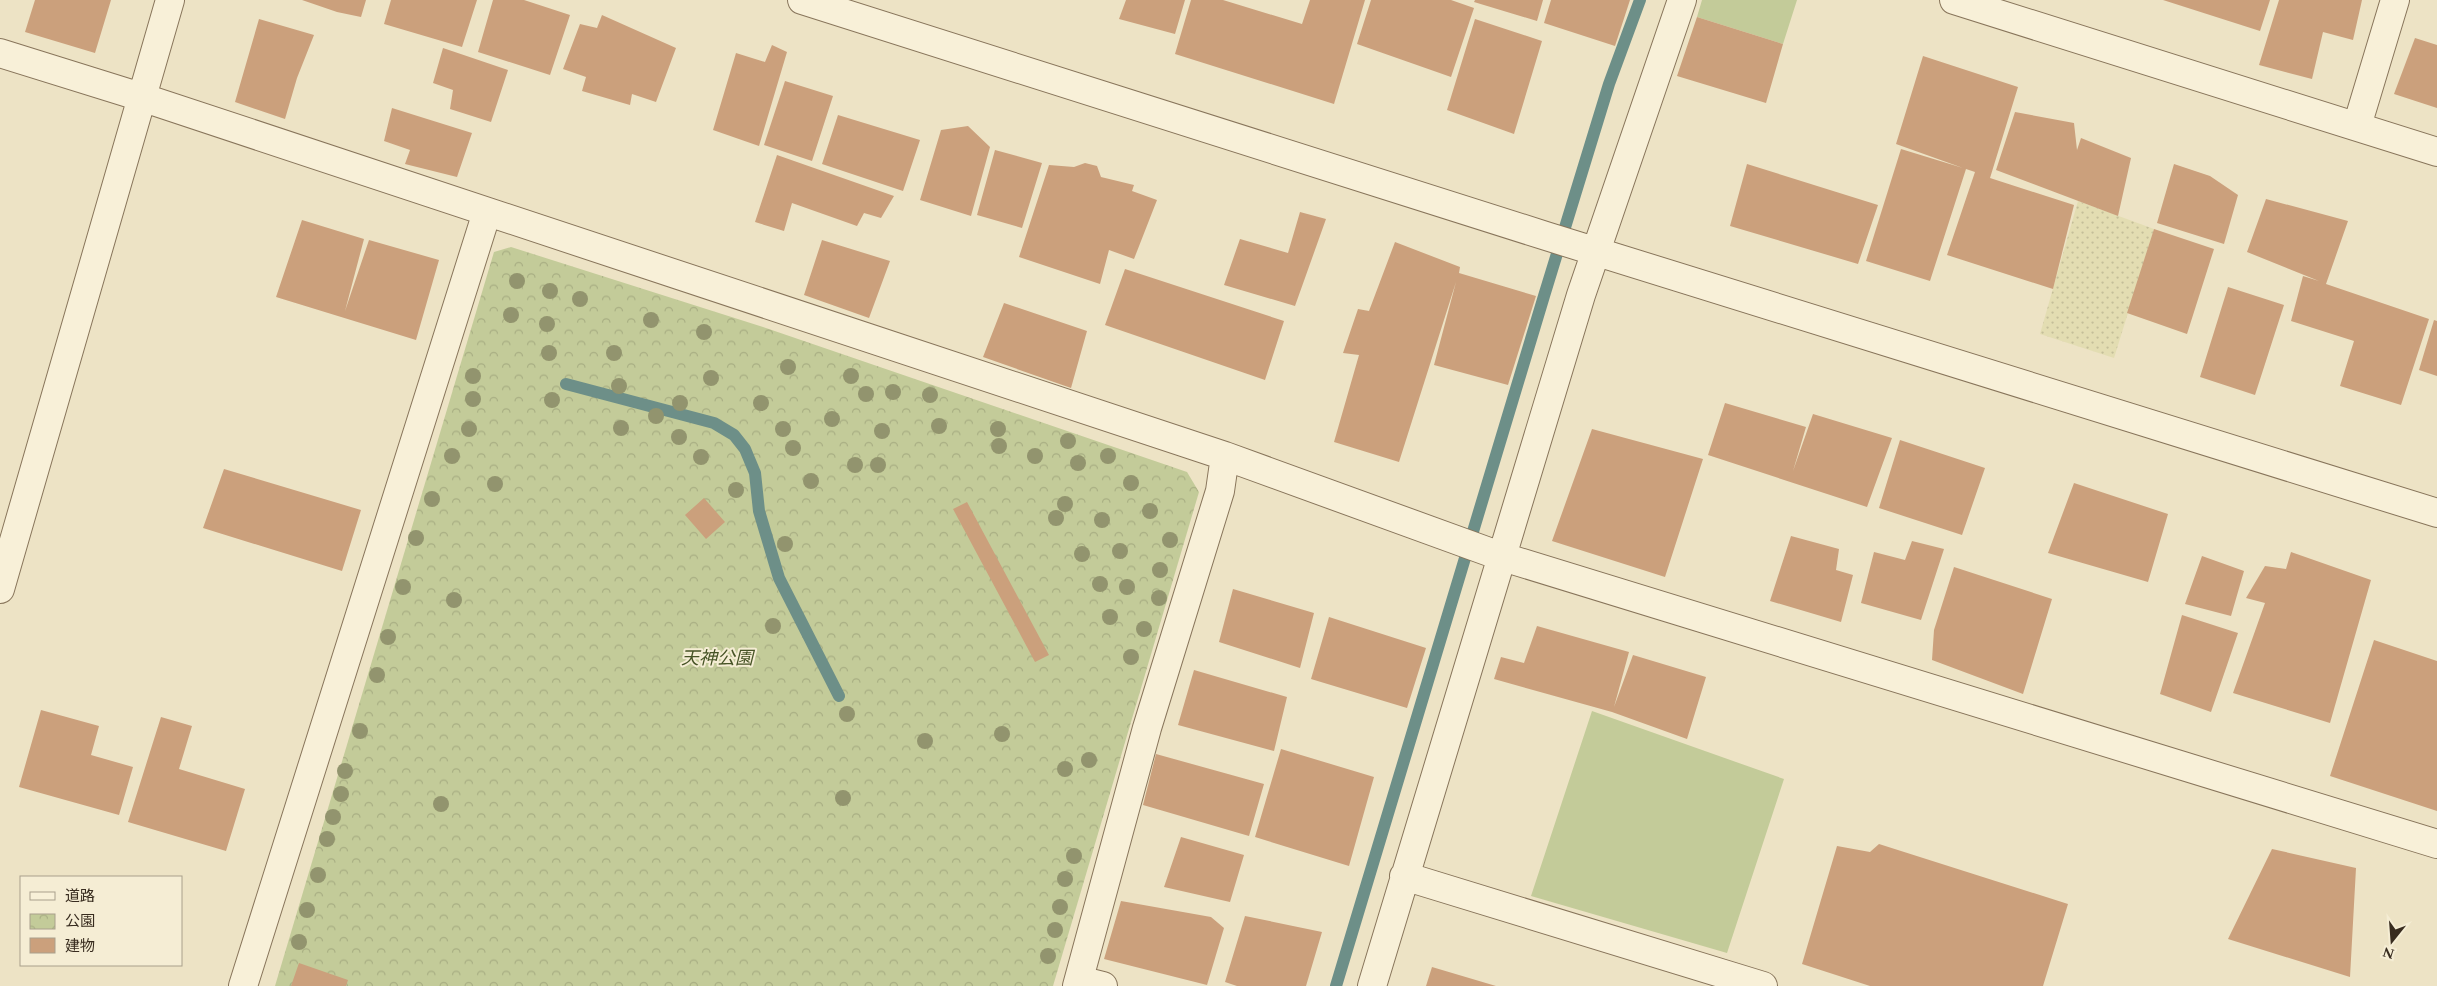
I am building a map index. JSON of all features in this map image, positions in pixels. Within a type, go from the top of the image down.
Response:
[{"type":"street","points":[[0,589],[170,0]]},
{"type":"street","points":[[802,0],[1595,251],[2437,514]]},
{"type":"street","points":[[1372,986],[1595,251],[1682,0]]},
{"type":"street","points":[[1954,0],[2437,152]]},
{"type":"street","points":[[2357,126],[2395,0]]},
{"type":"street","points":[[0,53],[141,97],[1225,456],[1503,558],[2437,844]]},
{"type":"street","points":[[242,986],[487,212]]},
{"type":"street","points":[[1086,984],[1147,728],[1220,491],[1225,456]]},
{"type":"street","points":[[1404,876],[1763,986]]},
{"type":"shaded area","points":[[2078,201],[2154,229],[2114,358],[2040,334]]},
{"type":"green space","points":[[1702,0],[1797,0],[1783,44],[1697,17]]},
{"type":"green space","name":"天神公園","points":[[511,247],[763,327],[1187,472],[1199,492],[1053,986],[275,986],[494,252]]},
{"type":"green space","points":[[1592,711],[1784,779],[1727,953],[1531,896]]},
{"type":"building","points":[[35,0],[111,0],[95,53],[25,32]]},
{"type":"building","points":[[302,0],[366,0],[361,17],[337,12]]},
{"type":"building","points":[[391,0],[477,0],[462,47],[384,24]]},
{"type":"building","points":[[493,0],[524,0],[570,15],[550,75],[478,52]]},
{"type":"building","points":[[1126,0],[1185,0],[1175,34],[1119,19]]},
{"type":"building","points":[[1191,0],[1223,0],[1302,24],[1310,0],[1365,0],[1334,104],[1175,54]]},
{"type":"building","points":[[1371,0],[1451,0],[1474,8],[1451,77],[1357,44]]},
{"type":"building","points":[[1475,0],[1543,0],[1537,21],[1474,2]]},
{"type":"building","points":[[1551,0],[1630,0],[1615,46],[1544,23]]},
{"type":"building","points":[[2163,0],[2270,0],[2260,31]]},
{"type":"building","points":[[2279,0],[2362,0],[2353,40],[2323,32],[2312,79],[2259,65]]},
{"type":"building","points":[[602,15],[676,48],[656,102],[632,94],[630,105],[582,91],[586,77],[563,69],[580,24],[597,28]]},
{"type":"building","points":[[1697,17],[1783,44],[1766,103],[1677,76]]},
{"type":"building","points":[[259,19],[314,35],[297,78],[285,119],[235,102]]},
{"type":"building","points":[[1475,19],[1542,41],[1514,134],[1447,110]]},
{"type":"building","points":[[2415,38],[2437,45],[2437,108],[2394,94]]},
{"type":"building","points":[[772,45],[787,52],[759,146],[713,130],[736,53],[765,62]]},
{"type":"building","points":[[443,48],[508,70],[491,122],[450,109],[453,90],[433,83]]},
{"type":"building","points":[[1923,56],[2018,87],[1990,178],[2074,205],[2053,289],[1947,255],[1975,172],[1966,169],[1930,281],[1866,261],[1901,149],[1963,168],[1896,144]]},
{"type":"building","points":[[785,81],[833,96],[812,161],[764,145]]},
{"type":"building","points":[[392,108],[472,133],[457,177],[405,164],[410,150],[384,141]]},
{"type":"building","points":[[2015,112],[2074,123],[2077,150],[2081,138],[2131,158],[2118,216],[1996,170]]},
{"type":"building","points":[[838,115],[920,140],[903,191],[822,164]]},
{"type":"building","points":[[968,126],[990,147],[971,216],[920,200],[941,130]]},
{"type":"building","points":[[995,150],[1042,163],[1022,228],[977,215]]},
{"type":"building","points":[[777,155],[894,196],[881,218],[864,213],[857,226],[792,203],[784,231],[755,222]]},
{"type":"building","points":[[1085,163],[1097,166],[1101,177],[1134,185],[1132,191],[1157,200],[1134,259],[1109,250],[1100,284],[1019,257],[1049,165],[1074,167]]},
{"type":"building","points":[[1747,164],[1878,205],[1858,264],[1730,226]]},
{"type":"building","points":[[2174,164],[2210,176],[2238,195],[2224,244],[2157,223]]},
{"type":"building","points":[[2266,199],[2348,221],[2326,284],[2429,319],[2401,405],[2340,386],[2354,341],[2291,321],[2303,276],[2319,281],[2247,252]]},
{"type":"building","points":[[1300,212],[1326,219],[1295,306],[1224,285],[1240,239],[1288,253]]},
{"type":"building","points":[[302,220],[364,239],[345,311],[369,240],[439,260],[416,340],[276,297]]},
{"type":"building","points":[[2154,229],[2214,249],[2187,334],[2127,313]]},
{"type":"building","points":[[822,240],[890,261],[869,318],[804,295]]},
{"type":"building","points":[[1395,242],[1460,267],[1459,273],[1536,296],[1508,385],[1434,365],[1456,282],[1399,462],[1334,442],[1359,355],[1343,353],[1358,309],[1369,311]]},
{"type":"building","points":[[1125,269],[1284,321],[1265,380],[1105,325]]},
{"type":"building","points":[[2228,287],[2284,305],[2255,395],[2200,377]]},
{"type":"building","points":[[1004,303],[1087,331],[1071,388],[983,357]]},
{"type":"building","points":[[2434,320],[2437,321],[2437,376],[2419,370]]},
{"type":"building","points":[[1725,403],[1806,427],[1793,471],[1813,414],[1892,438],[1867,507],[1708,455]]},
{"type":"building","points":[[1592,429],[1703,459],[1665,577],[1552,541]]},
{"type":"building","points":[[1900,440],[1985,468],[1962,535],[1879,508]]},
{"type":"building","points":[[224,469],[361,510],[342,571],[203,528]]},
{"type":"building","points":[[2074,483],[2168,514],[2148,582],[2048,553]]},
{"type":"building","points":[[704,498],[725,522],[706,539],[685,515]]},
{"type":"building","points":[[967,502],[1049,655],[1035,662],[953,509]]},
{"type":"building","points":[[1791,536],[1839,549],[1836,570],[1853,575],[1841,622],[1770,601]]},
{"type":"building","points":[[1912,541],[1944,549],[1921,620],[1861,603],[1874,552],[1905,560]]},
{"type":"building","points":[[2291,552],[2371,580],[2330,723],[2233,693],[2265,603],[2246,598],[2265,566],[2286,569]]},
{"type":"building","points":[[2202,556],[2244,571],[2231,616],[2185,604]]},
{"type":"building","points":[[1954,567],[2052,599],[2023,694],[1932,660],[1934,630]]},
{"type":"building","points":[[1233,589],[1314,613],[1300,668],[1219,642]]},
{"type":"building","points":[[2182,615],[2238,633],[2211,712],[2160,694]]},
{"type":"building","points":[[1329,617],[1426,648],[1407,708],[1311,679]]},
{"type":"building","points":[[1537,626],[1629,652],[1614,707],[1633,655],[1706,677],[1687,739],[1612,712],[1494,679],[1501,657],[1524,663]]},
{"type":"building","points":[[2374,640],[2437,661],[2437,811],[2330,776]]},
{"type":"building","points":[[1194,670],[1287,697],[1274,751],[1178,725]]},
{"type":"building","points":[[41,710],[99,726],[91,755],[133,767],[119,815],[19,787]]},
{"type":"building","points":[[161,717],[192,726],[179,769],[245,789],[226,851],[128,822]]},
{"type":"building","points":[[1281,749],[1374,777],[1349,866],[1255,837]]},
{"type":"building","points":[[1156,754],[1264,784],[1249,836],[1143,805]]},
{"type":"building","points":[[1181,837],[1244,855],[1230,902],[1164,887]]},
{"type":"building","points":[[1879,844],[2068,904],[2043,986],[1870,986],[1802,964],[1837,846],[1870,852]]},
{"type":"building","points":[[2272,849],[2356,868],[2350,977],[2228,939]]},
{"type":"building","points":[[1121,901],[1211,917],[1224,928],[1207,985],[1104,959]]},
{"type":"building","points":[[1245,916],[1322,932],[1306,986],[1237,986],[1225,982]]},
{"type":"building","points":[[299,963],[348,980],[346,986],[291,986]]},
{"type":"building","points":[[1432,967],[1496,986],[1426,986]]},
{"type":"waterway","points":[[1336,986],[1609,84],[1640,0]]},
{"type":"waterway","points":[[566,384],[714,423],[734,435],[745,449],[755,473],[759,511],[779,578],[839,696]]}]
